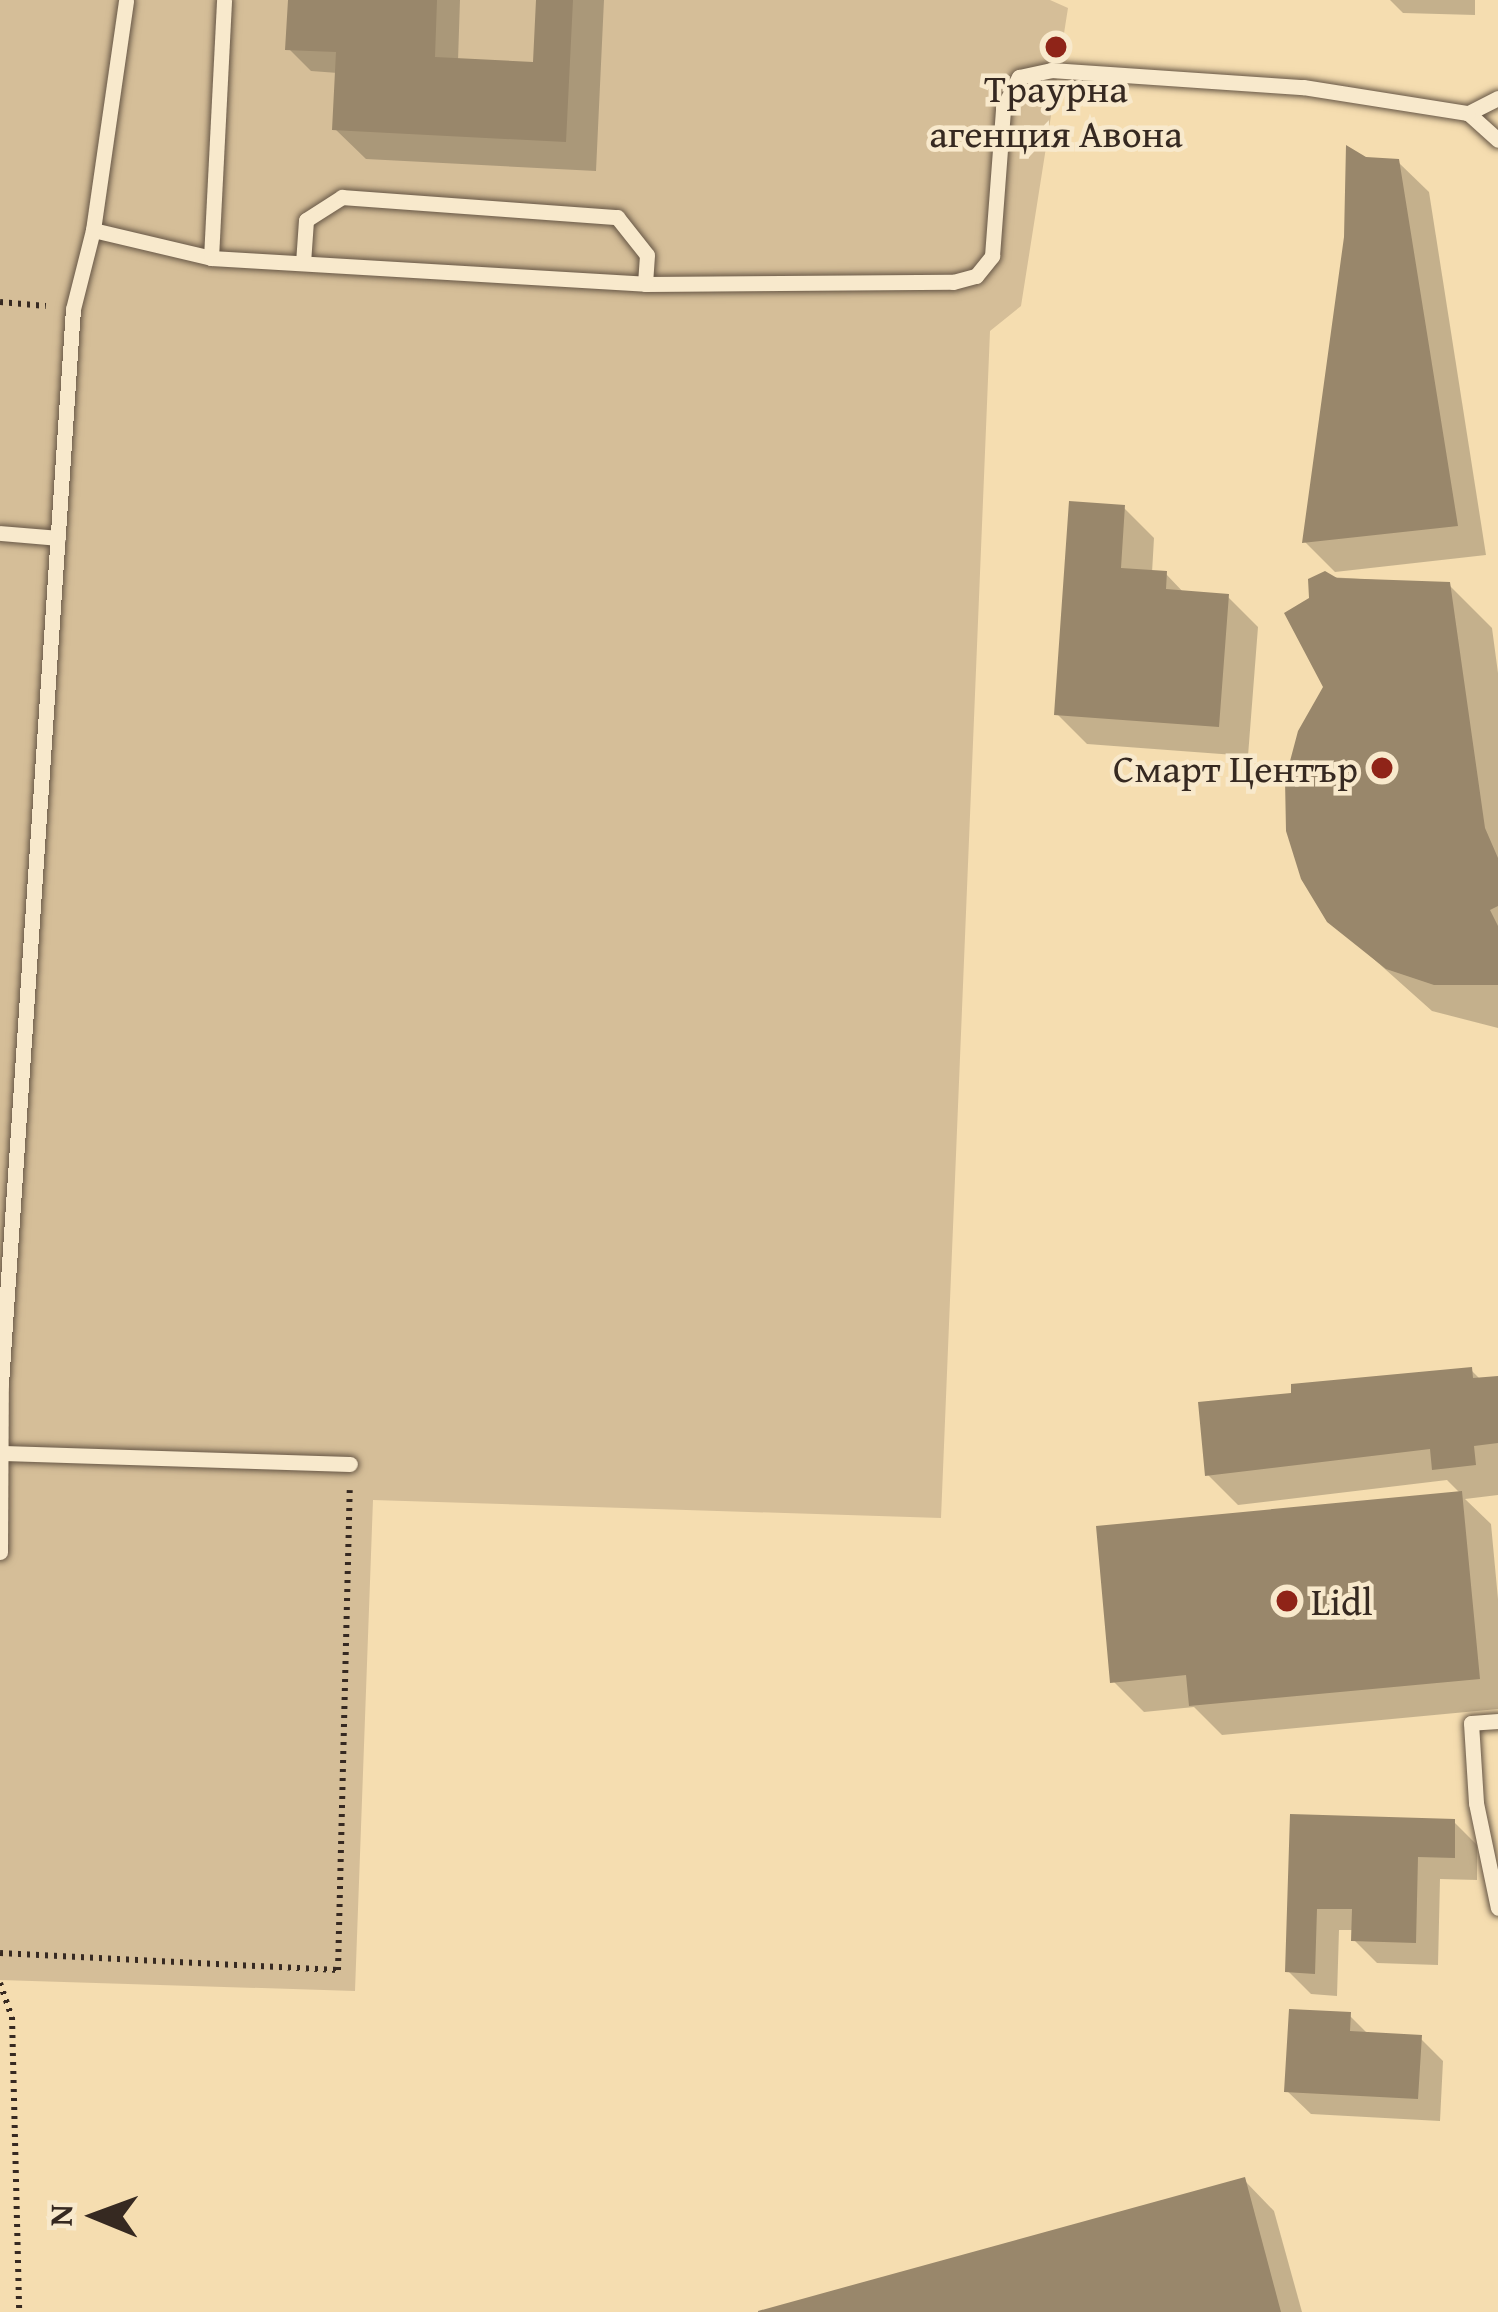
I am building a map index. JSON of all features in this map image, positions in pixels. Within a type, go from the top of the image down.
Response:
[{"type":"lane","points":[[0,1552],[1,1384],[73,309],[93,230],[126,0]]},
{"type":"lane","points":[[211,258],[224,0]]},
{"type":"lane","points":[[93,230],[211,258],[645,284],[953,282],[976,276],[992,256],[1003,108],[1019,77],[1051,70],[1303,87],[1468,113],[1498,140]]},
{"type":"lane","points":[[1468,113],[1498,98]]},
{"type":"lane","points":[[303,263],[307,220],[343,197],[617,217],[647,254],[645,284]]},
{"type":"lane","points":[[0,533],[58,538]]},
{"type":"lane","points":[[3,1453],[350,1464]]},
{"type":"lane","points":[[1498,1721],[1471,1723],[1498,1908]]},
{"type":"path","points":[[0,302],[73,309]]},
{"type":"path","points":[[0,1953],[338,1970],[350,1464]]},
{"type":"path","points":[[0,1982],[12,2017],[19,2312]]},
{"type":"shaded area","points":[[0,0],[1050,0],[1068,8],[1021,306],[990,331],[941,1518],[373,1500],[355,1991],[0,1980]]},
{"type":"building","points":[[288,0],[437,0],[435,57],[533,62],[536,0],[573,0],[566,142],[332,130],[336,52],[285,50]]},
{"type":"building","points":[[1346,145],[1366,157],[1399,159],[1458,526],[1302,543],[1344,237]]},
{"type":"building","points":[[1069,501],[1125,505],[1121,568],[1167,571],[1166,589],[1229,594],[1219,727],[1054,715]]},
{"type":"building","name":"Смарт Център","points":[[1325,571],[1337,578],[1450,582],[1485,828],[1498,858],[1498,906],[1490,910],[1498,926],[1498,985],[1434,985],[1386,969],[1327,922],[1301,879],[1286,831],[1285,780],[1298,731],[1323,687],[1284,613],[1309,598],[1308,579]]},
{"type":"building","points":[[1472,1367],[1473,1378],[1498,1376],[1498,1443],[1474,1446],[1476,1465],[1432,1470],[1430,1449],[1205,1476],[1198,1402],[1291,1393],[1291,1384]]},
{"type":"building","name":"Lidl","points":[[1462,1491],[1480,1679],[1189,1706],[1186,1675],[1110,1683],[1096,1526]]},
{"type":"building","points":[[1290,1814],[1455,1819],[1455,1858],[1418,1857],[1416,1943],[1351,1941],[1352,1909],[1317,1909],[1315,1974],[1285,1972]]},
{"type":"building","points":[[1289,2009],[1351,2012],[1350,2031],[1422,2035],[1418,2099],[1284,2092]]},
{"type":"building","points":[[1245,2177],[1281,2312],[758,2312],[758,2311]]},
{"type":"place","name":"Траурна агенция Авона","points":[[1056,47]]},
{"type":"place","name":"Смарт Център","points":[[1382,768]]},
{"type":"place","name":"Lidl","points":[[1287,1601]]}]
